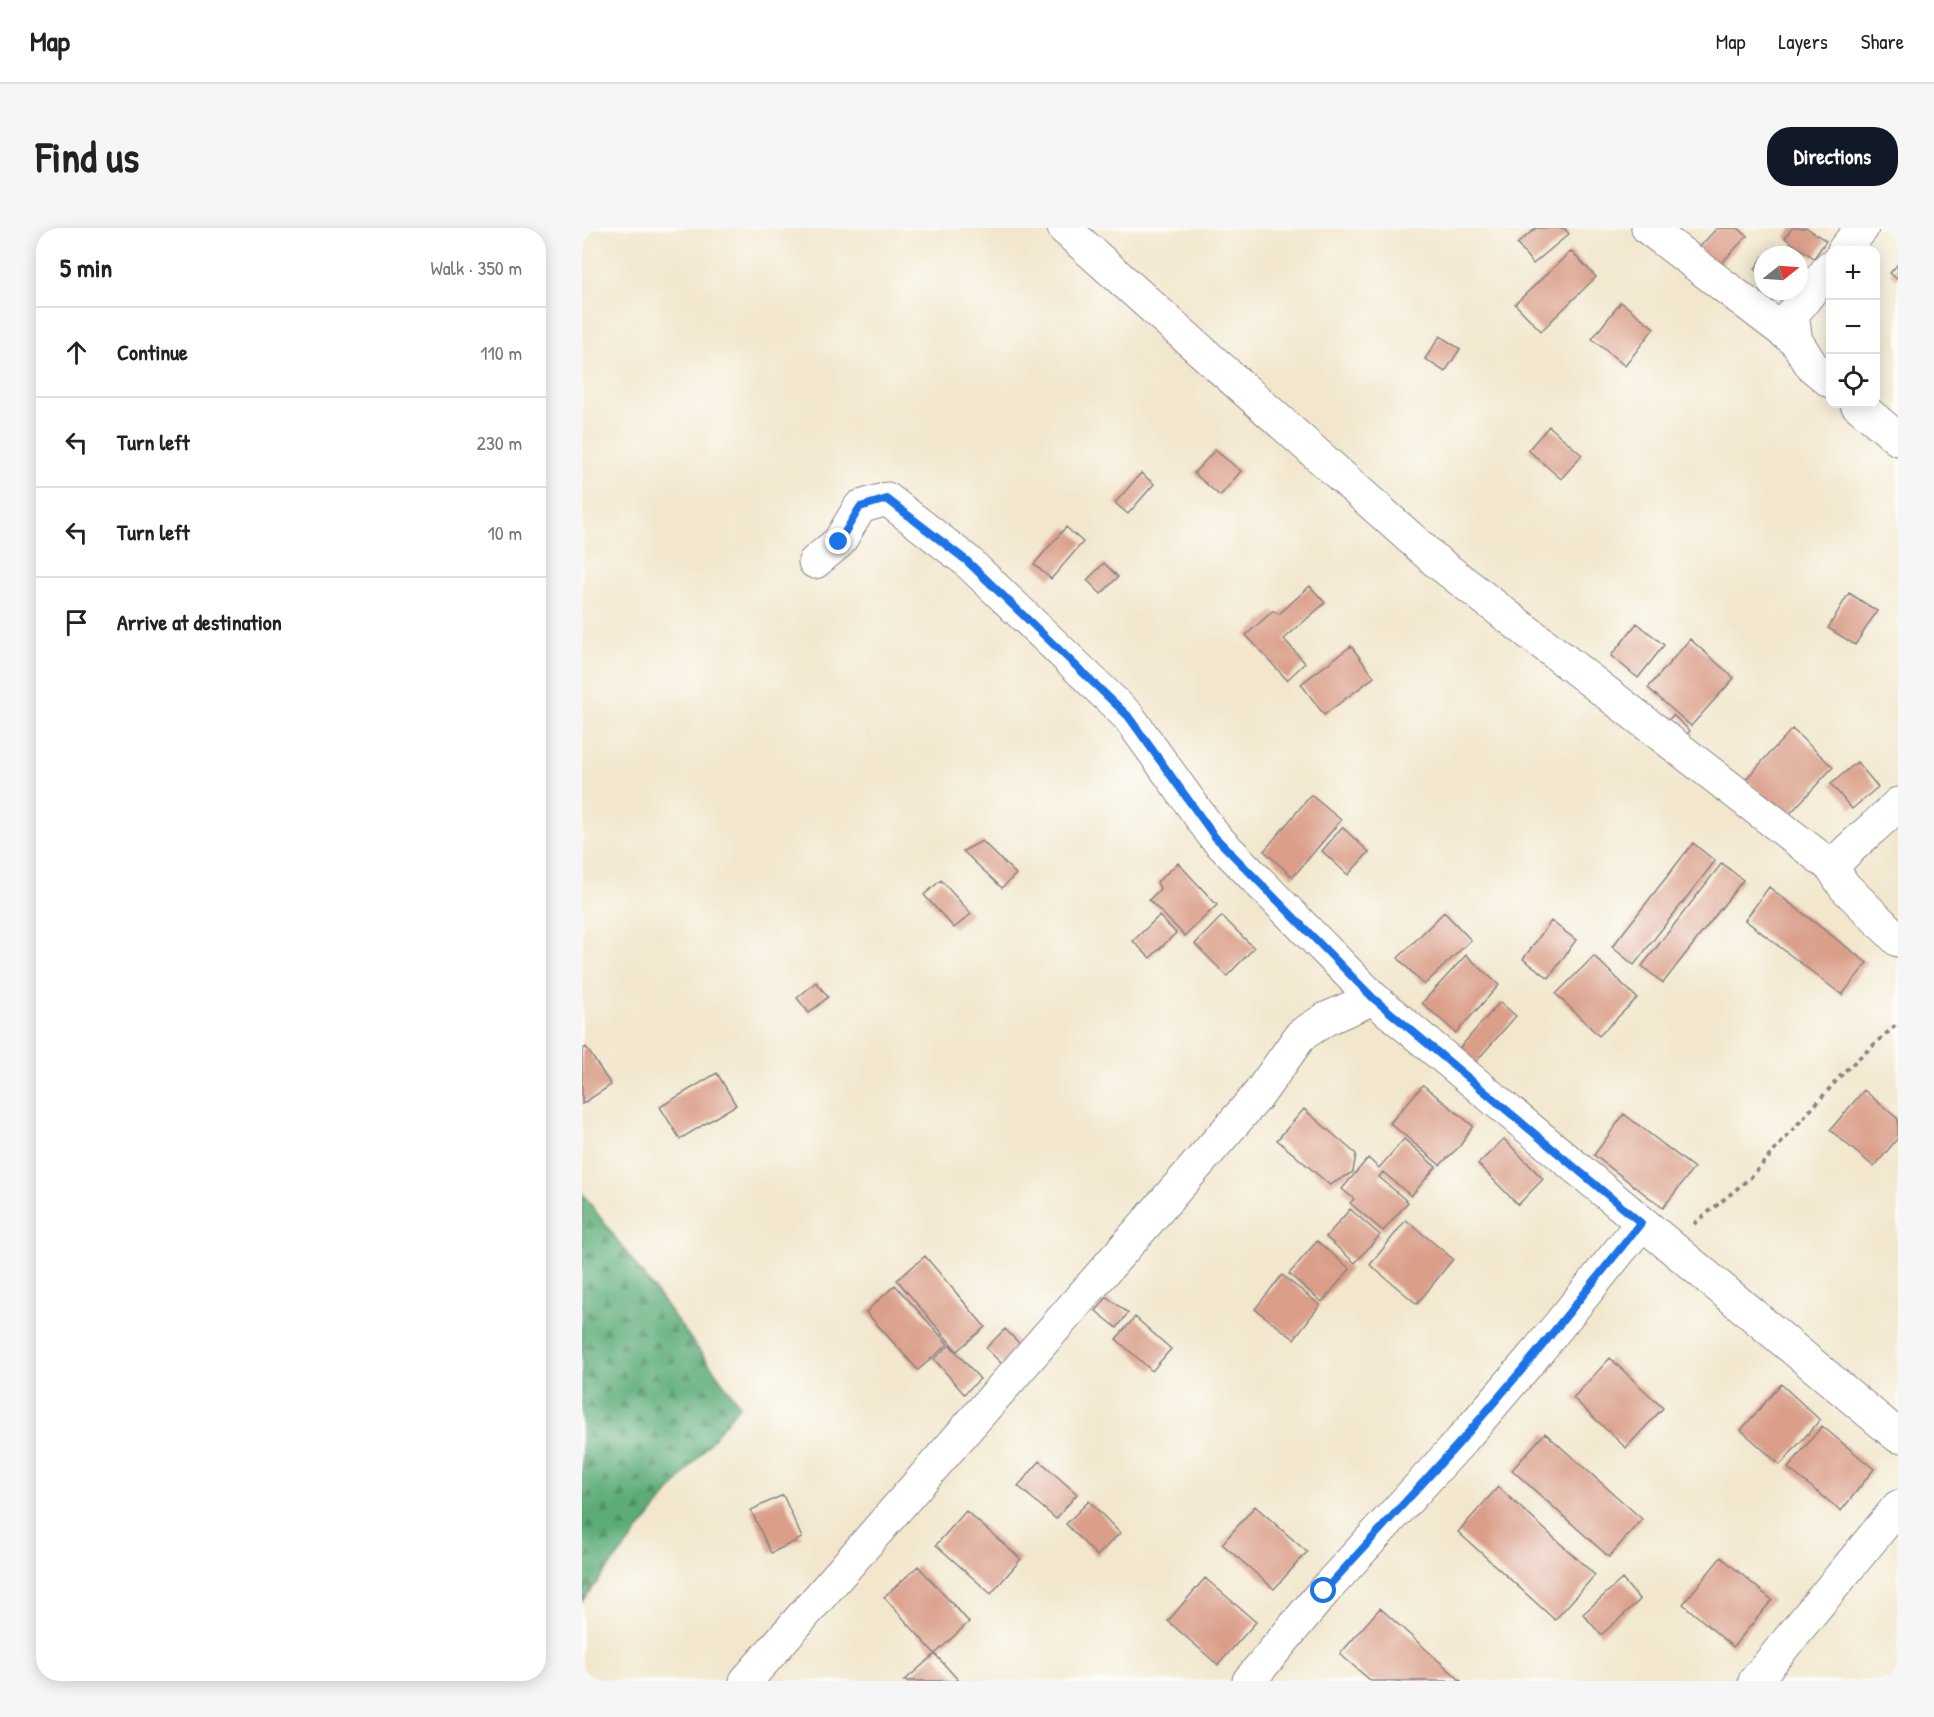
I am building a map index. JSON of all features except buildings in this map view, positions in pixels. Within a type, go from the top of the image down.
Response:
[{"type":"street","points":[[1064,228],[1436,561],[1832,867],[1844,886],[1898,940]]},
{"type":"street","points":[[1648,228],[1796,341],[1812,366],[1826,378]]},
{"type":"street","points":[[1847,246],[1862,228]]},
{"type":"street","points":[[1796,341],[1792,315],[1826,272]]},
{"type":"street","points":[[1862,408],[1898,439]]},
{"type":"street","points":[[815,562],[839,542],[860,507],[887,499],[967,561],[1128,716],[1215,837],[1373,998],[1898,1436]]},
{"type":"street","points":[[1832,867],[1898,804]]},
{"type":"street","points":[[746,1681],[1259,1094],[1301,1035],[1326,1019],[1373,998]]},
{"type":"street","points":[[1249,1681],[1324,1591],[1461,1441],[1538,1351],[1641,1223]]},
{"type":"street","points":[[1755,1681],[1898,1507]]},
{"type":"path","points":[[1671,1247],[1693,1225],[1750,1178],[1846,1070],[1898,1023]]},
{"type":"green space","points":[[582,1193],[740,1405],[582,1601]]},
{"type":"route","points":[[839,542],[860,507],[887,499],[967,561],[1128,716],[1215,837],[1373,998],[1641,1223],[1538,1351],[1461,1441],[1324,1591]]}]
